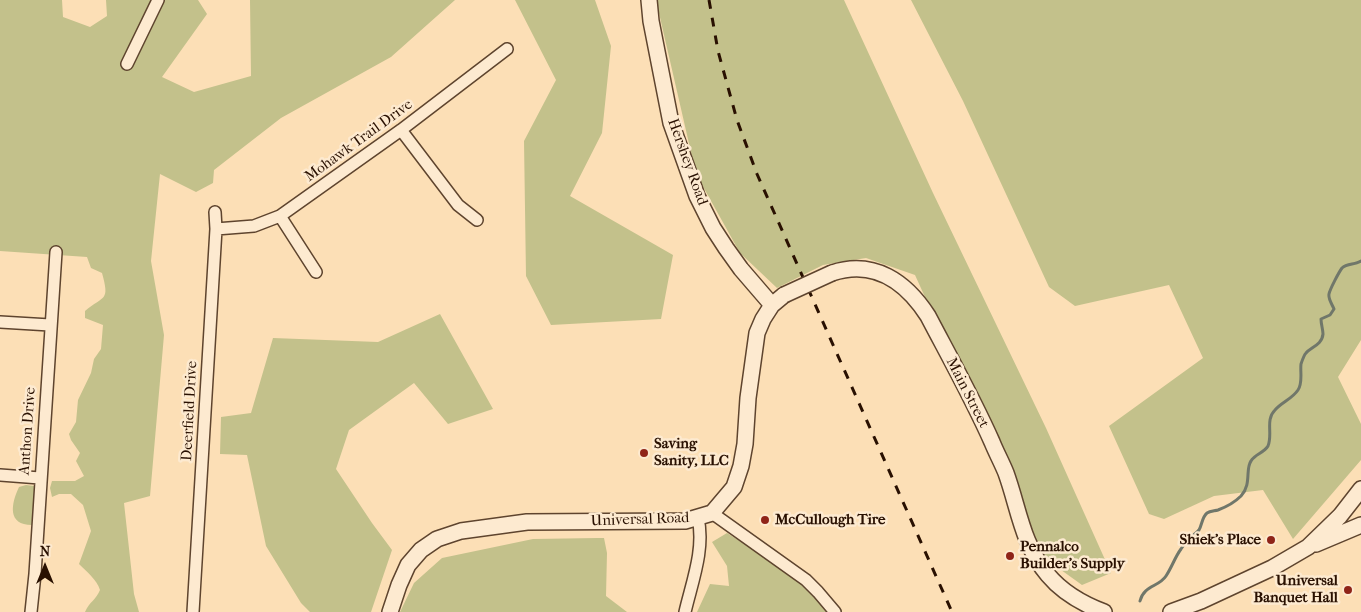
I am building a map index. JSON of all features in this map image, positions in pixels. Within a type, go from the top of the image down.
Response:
[{"type":"street","points":[[127,64],[158,0]]},
{"type":"street","name":"Hershey Road","points":[[649,0],[651,21],[671,123],[698,196],[713,228],[726,248],[741,269],[772,305]]},
{"type":"street","name":"Mohawk Trail Drive","points":[[216,229],[254,226],[280,216],[401,130],[507,49]]},
{"type":"street","points":[[401,130],[458,205],[476,220]]},
{"type":"street","name":"Deerfield Drive","points":[[193,612],[216,229],[215,212]]},
{"type":"street","points":[[280,216],[316,272]]},
{"type":"street","name":"Anthon Drive","points":[[31,612],[56,252]]},
{"type":"street","name":"Main Street","points":[[772,305],[784,295],[832,273],[843,270],[869,270],[883,274],[905,289],[919,303],[928,316],[979,413],[1006,474],[1018,518],[1032,553],[1048,575],[1067,593],[1102,612]]},
{"type":"street","name":"Universal Road","points":[[390,612],[408,565],[421,550],[437,540],[461,531],[527,522],[668,522],[685,521],[705,516],[734,487],[738,476],[745,444],[748,398],[757,333],[762,319],[772,305]]},
{"type":"street","points":[[0,322],[50,325]]},
{"type":"street","points":[[0,475],[40,478]]},
{"type":"street","points":[[1308,547],[1340,516],[1361,489]]},
{"type":"street","points":[[685,612],[705,516],[806,580],[835,612]]},
{"type":"street","points":[[1172,612],[1201,602],[1272,568],[1308,547],[1361,525]]},
{"type":"shaded area","points":[[0,0],[62,0],[63,17],[90,27],[107,16],[106,0],[198,0],[207,14],[162,77],[194,92],[251,76],[250,0],[455,0],[391,57],[281,118],[214,170],[213,183],[196,192],[160,174],[151,261],[164,335],[150,496],[124,503],[134,594],[139,612],[85,612],[100,590],[94,579],[79,564],[91,531],[83,505],[71,494],[59,494],[52,497],[50,488],[52,481],[75,481],[84,476],[76,461],[80,453],[69,434],[76,422],[78,400],[91,373],[94,359],[101,349],[103,325],[85,318],[85,311],[104,297],[105,289],[102,273],[91,268],[87,257],[0,251]]},
{"type":"shaded area","points":[[515,0],[595,0],[611,46],[602,133],[570,196],[673,255],[661,319],[551,325],[526,276],[524,141],[556,80]]},
{"type":"shaded area","points":[[656,0],[844,0],[933,193],[1046,428],[1111,573],[1082,585],[1043,557],[915,275],[866,258],[823,265],[777,288],[740,253],[696,174]]},
{"type":"shaded area","points":[[911,0],[1361,0],[1361,340],[1338,377],[1361,424],[1361,460],[1293,539],[1263,490],[1214,496],[1164,519],[1149,514],[1109,426],[1203,358],[1169,285],[1075,306],[1049,287],[963,101]]},
{"type":"shaded area","points":[[440,314],[493,409],[448,424],[414,383],[349,430],[336,469],[392,550],[371,612],[310,612],[301,603],[266,546],[247,455],[220,454],[221,417],[251,413],[273,338],[378,342]]},
{"type":"shaded area","points":[[26,485],[34,486],[37,495],[32,525],[18,521],[13,512],[14,500],[19,487]]},
{"type":"shaded area","points":[[727,533],[829,597],[838,612],[697,612],[710,584],[729,586],[727,566],[712,542]]},
{"type":"shaded area","points":[[604,538],[607,553],[606,596],[627,612],[400,612],[414,583],[442,558],[533,539]]},
{"type":"waterway","points":[[1140,601],[1148,589],[1163,580],[1183,546],[1199,530],[1205,515],[1208,512],[1218,510],[1230,504],[1241,496],[1246,487],[1249,464],[1268,446],[1272,414],[1298,390],[1301,381],[1301,364],[1305,354],[1321,341],[1323,332],[1321,319],[1330,315],[1334,309],[1329,296],[1335,281],[1344,266],[1361,261]]},
{"type":"railway","points":[[709,0],[718,51],[737,120],[757,174],[952,612]]},
{"type":"place","name":"Saving Sanity, LLC","points":[[644,453]]},
{"type":"place","name":"McCullough Tire","points":[[765,520]]},
{"type":"place","name":"Shiek's Place","points":[[1271,540]]},
{"type":"place","name":"Pennalco Builder's Supply","points":[[1010,556]]},
{"type":"place","name":"Universal Banquet Hall","points":[[1348,590]]}]
